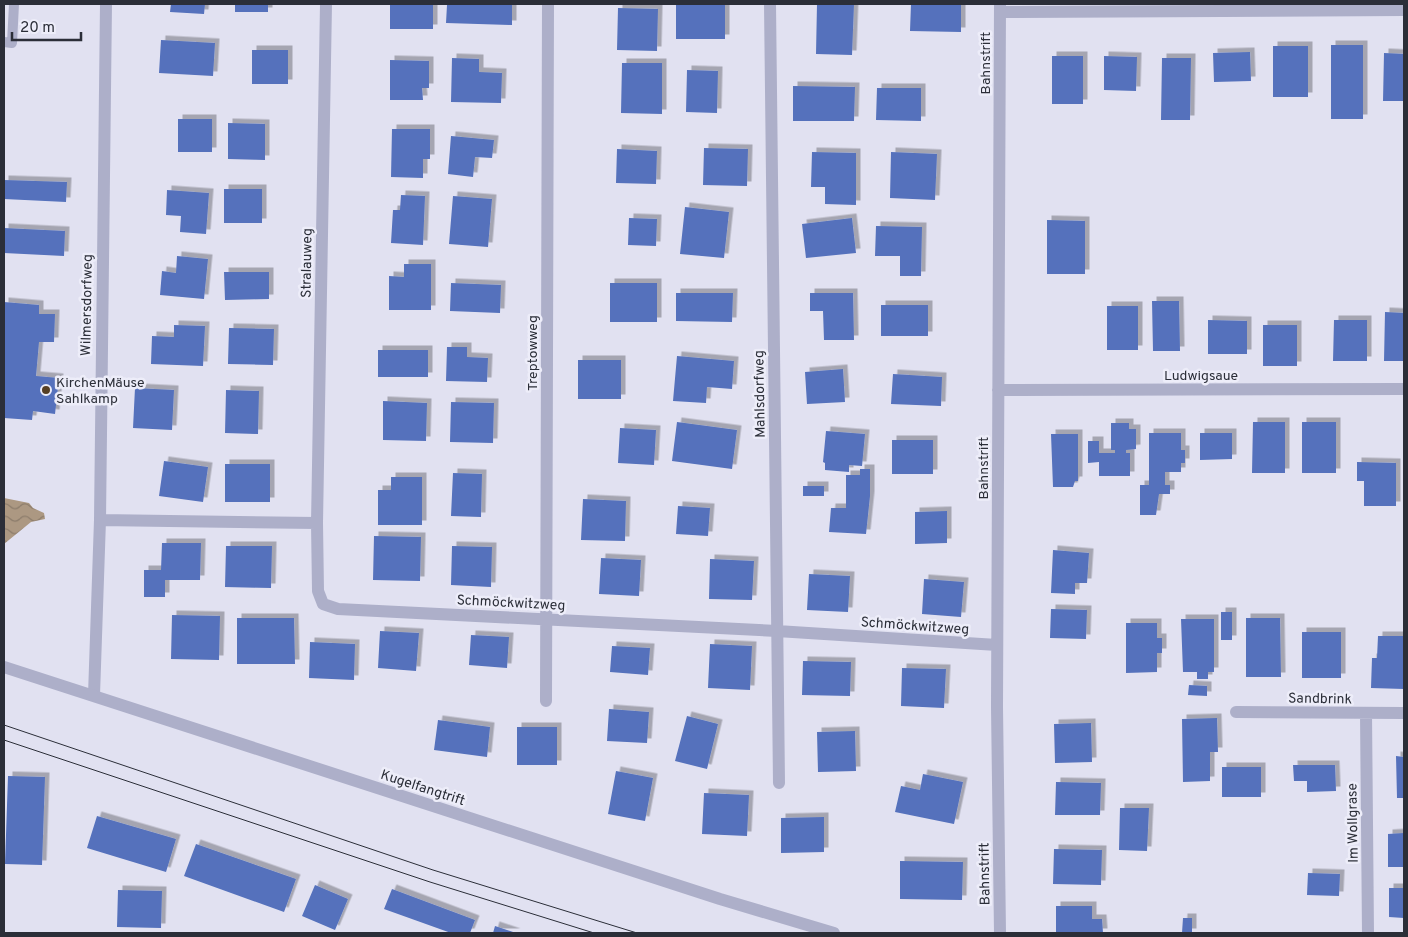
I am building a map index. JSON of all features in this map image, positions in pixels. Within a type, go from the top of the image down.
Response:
[{"type":"street","name":"Wilmersdorfweg","points":[[94,696],[100,520],[106,4]]},
{"type":"street","name":"Stralauweg","points":[[317,523],[326,4]]},
{"type":"street","name":"Treptowweg","points":[[546,702],[548,4]]},
{"type":"street","name":"Mahlsdorfweg","points":[[770,4],[779,784]]},
{"type":"street","points":[[1000,8],[1316,7],[1404,10]]},
{"type":"street","name":"Bahnstrift","points":[[1000,8],[997,645],[1000,933]]},
{"type":"street","name":"Ludwigsaue","points":[[998,390],[1404,389]]},
{"type":"street","points":[[100,520],[317,523]]},
{"type":"street","name":"Schmöckwitzweg","points":[[317,523],[318,590],[323,604],[338,609],[777,631],[997,645]]},
{"type":"street","name":"Kugelfangtrift","points":[[4,667],[710,896],[834,933]]},
{"type":"street","name":"Sandbrink","points":[[1236,712],[1404,713]]},
{"type":"street","name":"Im Wollgrase","points":[[1366,714],[1368,933]]},
{"type":"lane","points":[[4,42],[12,43],[14,4]]},
{"type":"water","points":[[4,498],[29,503],[33,508],[44,513],[45,519],[31,522],[4,544]]},
{"type":"building","points":[[171,4],[205,4],[204,14],[170,12]]},
{"type":"building","points":[[235,4],[268,4],[268,12],[235,12]]},
{"type":"building","points":[[390,4],[433,4],[433,29],[390,29]]},
{"type":"building","points":[[512,4],[512,25],[446,23],[447,5]]},
{"type":"building","points":[[676,4],[725,4],[725,39],[676,39]]},
{"type":"building","points":[[817,4],[854,4],[852,55],[816,54]]},
{"type":"building","points":[[911,4],[961,4],[961,32],[910,31]]},
{"type":"building","points":[[618,8],[658,9],[657,51],[617,50]]},
{"type":"building","points":[[161,40],[215,43],[213,76],[159,73]]},
{"type":"building","points":[[1331,45],[1363,45],[1363,119],[1331,119]]},
{"type":"building","points":[[1273,46],[1308,46],[1308,97],[1273,97]]},
{"type":"building","points":[[252,50],[288,50],[288,84],[252,84]]},
{"type":"building","points":[[1250,52],[1251,81],[1214,82],[1213,53]]},
{"type":"building","points":[[1384,53],[1404,54],[1404,101],[1383,101]]},
{"type":"building","points":[[1052,56],[1083,56],[1083,104],[1052,104]]},
{"type":"building","points":[[1104,56],[1137,57],[1136,91],[1104,90]]},
{"type":"building","points":[[452,58],[479,59],[479,72],[502,73],[501,103],[451,102]]},
{"type":"building","points":[[1162,58],[1191,58],[1190,120],[1161,120]]},
{"type":"building","points":[[390,60],[429,61],[429,88],[422,88],[423,100],[390,100]]},
{"type":"building","points":[[622,63],[662,63],[662,114],[621,113]]},
{"type":"building","points":[[687,70],[718,71],[717,113],[686,112]]},
{"type":"building","points":[[793,86],[855,87],[854,121],[793,121]]},
{"type":"building","points":[[877,88],[921,88],[921,121],[876,120]]},
{"type":"building","points":[[178,119],[212,119],[212,152],[178,152]]},
{"type":"building","points":[[228,123],[265,124],[265,160],[228,159]]},
{"type":"building","points":[[392,129],[430,129],[430,159],[423,159],[423,178],[391,177]]},
{"type":"building","points":[[451,136],[494,140],[492,158],[475,157],[473,177],[448,174]]},
{"type":"building","points":[[704,148],[748,149],[747,186],[703,185]]},
{"type":"building","points":[[617,149],[657,151],[656,184],[616,183]]},
{"type":"building","points":[[812,152],[856,153],[856,205],[825,204],[825,187],[811,187]]},
{"type":"building","points":[[891,152],[937,154],[935,200],[890,198]]},
{"type":"building","points":[[4,180],[67,182],[66,202],[4,199]]},
{"type":"building","points":[[224,189],[262,189],[262,223],[224,223]]},
{"type":"building","points":[[167,190],[209,193],[206,234],[180,232],[181,216],[166,215]]},
{"type":"building","points":[[401,195],[425,196],[423,245],[391,243],[393,210],[400,210]]},
{"type":"building","points":[[453,196],[492,199],[488,247],[449,244]]},
{"type":"building","points":[[685,207],[729,212],[724,258],[680,254]]},
{"type":"building","points":[[629,218],[657,219],[656,246],[628,245]]},
{"type":"building","points":[[852,218],[856,253],[806,258],[802,224]]},
{"type":"building","points":[[1047,220],[1085,221],[1085,274],[1047,274]]},
{"type":"building","points":[[876,226],[922,227],[921,276],[900,276],[900,256],[875,256]]},
{"type":"building","points":[[4,228],[65,231],[64,256],[4,253]]},
{"type":"building","points":[[177,256],[208,259],[204,299],[160,295],[162,271],[176,273]]},
{"type":"building","points":[[404,264],[431,264],[431,310],[389,310],[389,276],[404,277]]},
{"type":"building","points":[[224,272],[269,272],[269,299],[225,300]]},
{"type":"building","points":[[451,283],[501,285],[500,313],[450,311]]},
{"type":"building","points":[[610,283],[657,283],[657,322],[610,322]]},
{"type":"building","points":[[676,293],[733,293],[732,322],[676,321]]},
{"type":"building","points":[[810,293],[853,293],[854,340],[824,340],[823,311],[810,311]]},
{"type":"building","points":[[1152,301],[1179,301],[1180,351],[1153,351]]},
{"type":"building","points":[[4,302],[39,305],[39,314],[55,314],[54,342],[39,342],[36,376],[59,378],[55,414],[33,411],[32,420],[4,418]]},
{"type":"building","points":[[881,305],[928,305],[928,336],[881,336]]},
{"type":"building","points":[[1107,306],[1138,306],[1138,350],[1107,350]]},
{"type":"building","points":[[1385,312],[1404,313],[1404,361],[1384,361]]},
{"type":"building","points":[[1208,320],[1247,321],[1247,354],[1208,354]]},
{"type":"building","points":[[1334,320],[1367,320],[1367,361],[1333,361]]},
{"type":"building","points":[[174,325],[205,326],[203,366],[151,364],[152,336],[174,337]]},
{"type":"building","points":[[1263,325],[1297,325],[1297,366],[1263,366]]},
{"type":"building","points":[[229,328],[274,329],[273,365],[228,364]]},
{"type":"building","points":[[447,347],[467,347],[467,357],[488,358],[487,382],[446,381]]},
{"type":"building","points":[[378,350],[428,350],[428,377],[378,377]]},
{"type":"building","points":[[677,356],[734,361],[732,389],[707,387],[706,403],[673,401]]},
{"type":"building","points":[[578,360],[621,360],[621,399],[578,399]]},
{"type":"building","points":[[843,369],[845,402],[807,404],[805,372]]},
{"type":"building","points":[[893,374],[942,377],[941,406],[891,404]]},
{"type":"building","points":[[135,388],[174,390],[172,430],[133,428]]},
{"type":"building","points":[[226,390],[259,391],[258,434],[225,433]]},
{"type":"building","points":[[383,401],[427,403],[426,441],[383,440]]},
{"type":"building","points":[[451,402],[494,403],[493,443],[450,442]]},
{"type":"building","points":[[677,422],[737,430],[732,469],[672,461]]},
{"type":"building","points":[[1253,422],[1285,422],[1285,473],[1252,473]]},
{"type":"building","points":[[1302,422],[1336,422],[1336,473],[1302,473]]},
{"type":"building","points":[[1111,423],[1129,423],[1129,429],[1136,429],[1136,449],[1126,450],[1126,453],[1130,453],[1130,476],[1099,476],[1099,462],[1088,463],[1088,441],[1099,441],[1099,453],[1115,453],[1115,450],[1111,450]]},
{"type":"building","points":[[620,428],[656,430],[654,465],[618,463]]},
{"type":"building","points":[[826,431],[865,434],[862,466],[849,465],[849,472],[825,470],[825,463],[823,462]]},
{"type":"building","points":[[1149,433],[1181,433],[1181,450],[1185,450],[1185,463],[1181,463],[1181,472],[1165,472],[1165,485],[1170,485],[1170,494],[1159,494],[1156,515],[1140,515],[1140,485],[1149,485]]},
{"type":"building","points":[[1200,433],[1232,433],[1232,459],[1200,460]]},
{"type":"building","points":[[1051,434],[1078,434],[1078,481],[1075,481],[1073,487],[1053,487]]},
{"type":"building","points":[[892,440],[933,440],[933,474],[892,474]]},
{"type":"building","points":[[164,461],[208,467],[203,502],[159,496]]},
{"type":"building","points":[[1357,462],[1396,463],[1396,506],[1364,506],[1364,481],[1357,481]]},
{"type":"building","points":[[225,464],[270,464],[270,502],[225,502]]},
{"type":"building","points":[[860,469],[870,469],[870,496],[866,534],[829,532],[831,508],[846,508],[846,475],[860,475]]},
{"type":"building","points":[[453,473],[482,474],[481,517],[451,516]]},
{"type":"building","points":[[391,477],[422,477],[422,525],[378,525],[378,490],[391,490]]},
{"type":"building","points":[[803,486],[824,486],[824,496],[803,496]]},
{"type":"building","points":[[583,499],[626,501],[625,541],[581,540]]},
{"type":"building","points":[[678,506],[710,508],[708,536],[676,534]]},
{"type":"building","points":[[947,511],[947,543],[915,544],[915,512]]},
{"type":"building","points":[[374,536],[421,537],[420,581],[373,580]]},
{"type":"building","points":[[162,543],[201,543],[200,580],[165,580],[165,597],[144,597],[144,570],[161,570]]},
{"type":"building","points":[[226,546],[272,546],[271,588],[225,587]]},
{"type":"building","points":[[452,546],[492,547],[491,587],[451,585]]},
{"type":"building","points":[[1053,550],[1089,553],[1087,583],[1075,583],[1075,594],[1051,593]]},
{"type":"building","points":[[601,558],[641,560],[639,596],[599,594]]},
{"type":"building","points":[[710,559],[754,561],[752,600],[709,599]]},
{"type":"building","points":[[809,574],[850,576],[848,612],[807,610]]},
{"type":"building","points":[[924,579],[964,582],[961,617],[922,614]]},
{"type":"building","points":[[1051,609],[1087,610],[1086,639],[1050,638]]},
{"type":"building","points":[[1221,612],[1232,612],[1232,640],[1221,640]]},
{"type":"building","points":[[172,615],[220,616],[219,660],[171,659]]},
{"type":"building","points":[[237,618],[294,618],[295,664],[237,664]]},
{"type":"building","points":[[1246,618],[1280,618],[1281,677],[1246,677]]},
{"type":"building","points":[[1181,619],[1214,619],[1214,672],[1208,672],[1208,679],[1197,679],[1197,672],[1183,672]]},
{"type":"building","points":[[1126,623],[1157,623],[1157,638],[1162,638],[1162,653],[1157,653],[1157,672],[1126,673]]},
{"type":"building","points":[[380,631],[419,633],[416,671],[378,668]]},
{"type":"building","points":[[1302,632],[1341,632],[1341,678],[1302,678]]},
{"type":"building","points":[[471,635],[509,637],[507,668],[469,665]]},
{"type":"building","points":[[1378,636],[1404,636],[1404,689],[1371,688],[1372,658],[1377,658]]},
{"type":"building","points":[[310,642],[355,644],[354,680],[309,678]]},
{"type":"building","points":[[710,644],[752,646],[750,690],[708,688]]},
{"type":"building","points":[[612,646],[650,648],[648,675],[610,672]]},
{"type":"building","points":[[803,661],[851,662],[850,696],[802,695]]},
{"type":"building","points":[[902,668],[946,669],[944,708],[901,706]]},
{"type":"building","points":[[1189,685],[1207,686],[1207,696],[1188,695]]},
{"type":"building","points":[[609,709],[649,712],[647,743],[607,741]]},
{"type":"building","points":[[687,716],[718,724],[707,769],[675,761]]},
{"type":"building","points":[[1217,718],[1218,752],[1210,752],[1210,781],[1183,782],[1182,719]]},
{"type":"building","points":[[438,720],[490,727],[487,757],[434,750]]},
{"type":"building","points":[[1091,723],[1092,762],[1055,763],[1054,724]]},
{"type":"building","points":[[517,727],[557,727],[557,765],[517,765]]},
{"type":"building","points":[[855,731],[856,771],[818,772],[817,732]]},
{"type":"building","points":[[1396,756],[1404,757],[1404,798],[1397,798]]},
{"type":"building","points":[[1293,765],[1335,765],[1336,791],[1307,792],[1307,781],[1294,781]]},
{"type":"building","points":[[1222,767],[1261,767],[1261,797],[1222,797]]},
{"type":"building","points":[[616,771],[653,778],[645,821],[608,814]]},
{"type":"building","points":[[923,774],[963,782],[954,824],[895,812],[901,786],[920,790]]},
{"type":"building","points":[[8,776],[45,777],[42,865],[5,864]]},
{"type":"building","points":[[1056,782],[1101,783],[1100,815],[1055,815]]},
{"type":"building","points":[[704,793],[749,795],[747,836],[702,834]]},
{"type":"building","points":[[1120,808],[1149,808],[1147,851],[1119,850]]},
{"type":"building","points":[[97,816],[176,839],[166,872],[87,848]]},
{"type":"building","points":[[824,817],[824,852],[781,853],[781,818]]},
{"type":"building","points":[[1404,833],[1404,867],[1388,867],[1388,834]]},
{"type":"building","points":[[196,844],[296,879],[284,912],[184,876]]},
{"type":"building","points":[[1054,849],[1102,850],[1101,885],[1053,884]]},
{"type":"building","points":[[900,861],[963,862],[962,900],[900,899]]},
{"type":"building","points":[[1308,873],[1340,874],[1339,896],[1307,895]]},
{"type":"building","points":[[315,885],[348,899],[335,930],[302,916]]},
{"type":"building","points":[[1389,888],[1404,888],[1404,918],[1389,917]]},
{"type":"building","points":[[392,889],[475,920],[470,933],[451,933],[384,909]]},
{"type":"building","points":[[118,890],[162,891],[161,928],[117,927]]},
{"type":"building","points":[[1056,906],[1092,906],[1092,919],[1102,919],[1103,933],[1056,933]]},
{"type":"building","points":[[1183,918],[1192,918],[1192,933],[1182,933]]},
{"type":"building","points":[[495,926],[516,933],[493,933]]},
{"type":"tram line","points":[[4,725],[433,870],[637,933]]},
{"type":"tram line","points":[[4,740],[430,882],[594,933]]},
{"type":"place","name":"KirchenMäuse Sahlkamp","points":[[46,390]]}]
